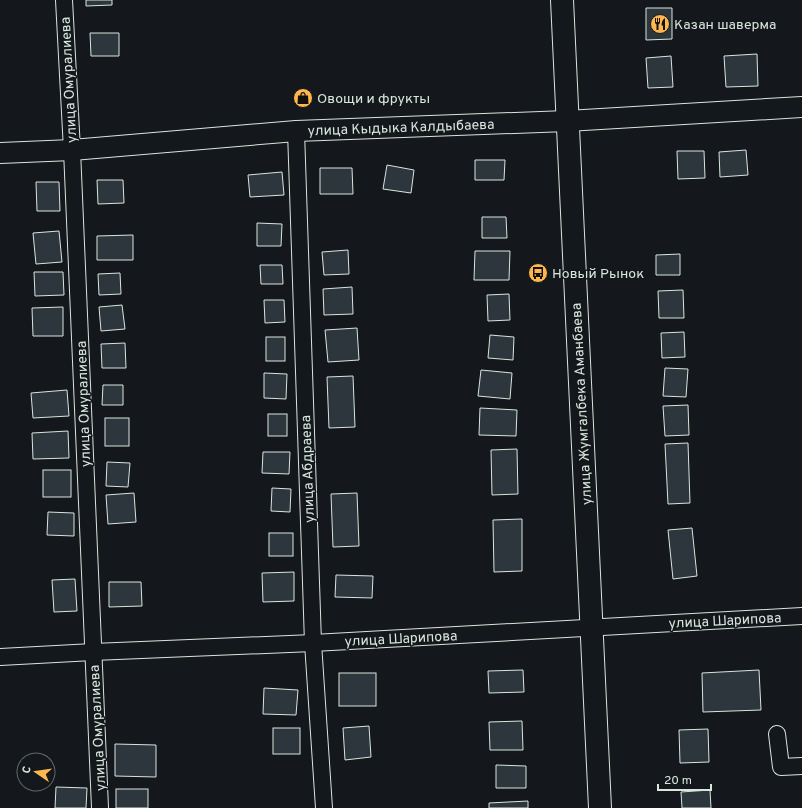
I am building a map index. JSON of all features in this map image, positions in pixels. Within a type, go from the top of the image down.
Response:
[{"type":"main road","name":"улица Жумгалбека Аманбаева","points":[[562,0],[600,808]]},
{"type":"street","name":"улица Омуралиева","points":[[64,0],[72,150],[100,808]]},
{"type":"street","name":"улица Кыдыка Калдыбаева","points":[[0,153],[72,150],[296,131],[567,121],[802,107]]},
{"type":"street","name":"улица Абдраева","points":[[296,131],[313,643],[324,808]]},
{"type":"street","name":"улица Шарипова","points":[[0,657],[313,643],[802,616]]},
{"type":"street","points":[[777,734],[781,767],[802,766]]},
{"type":"building","points":[[86,0],[112,0],[112,5],[86,6]]},
{"type":"building","points":[[646,8],[672,8],[672,39],[646,40]]},
{"type":"building","points":[[90,33],[119,33],[119,56],[91,56]]},
{"type":"building","points":[[757,54],[758,86],[726,87],[724,56]]},
{"type":"building","points":[[671,56],[673,87],[648,88],[646,58]]},
{"type":"building","points":[[746,150],[748,175],[720,177],[719,152]]},
{"type":"building","points":[[677,151],[704,151],[705,178],[678,179]]},
{"type":"building","points":[[475,160],[505,160],[504,180],[475,180]]},
{"type":"building","points":[[387,165],[414,170],[411,193],[383,189]]},
{"type":"building","points":[[320,168],[352,168],[353,194],[320,194]]},
{"type":"building","points":[[282,172],[284,195],[250,197],[248,175]]},
{"type":"building","points":[[97,180],[123,180],[124,203],[98,204]]},
{"type":"building","points":[[36,182],[59,182],[60,211],[37,211]]},
{"type":"building","points":[[482,217],[506,217],[507,238],[482,238]]},
{"type":"building","points":[[257,223],[282,224],[281,246],[257,246]]},
{"type":"building","points":[[59,231],[62,262],[36,264],[33,233]]},
{"type":"building","points":[[133,235],[133,260],[97,260],[97,236]]},
{"type":"building","points":[[348,250],[349,274],[324,275],[322,252]]},
{"type":"building","points":[[475,251],[510,251],[509,280],[474,280]]},
{"type":"building","points":[[680,254],[680,275],[656,275],[656,255]]},
{"type":"building","points":[[260,265],[282,265],[283,284],[261,284]]},
{"type":"building","points":[[34,272],[63,272],[64,295],[35,296]]},
{"type":"building","points":[[120,273],[121,294],[99,295],[98,274]]},
{"type":"building","points":[[352,287],[353,314],[324,315],[323,289]]},
{"type":"building","points":[[683,290],[684,318],[659,318],[658,291]]},
{"type":"building","points":[[509,294],[510,320],[488,321],[487,295]]},
{"type":"building","points":[[264,300],[284,300],[285,322],[265,323]]},
{"type":"building","points":[[122,305],[125,329],[101,331],[99,307]]},
{"type":"building","points":[[63,307],[63,336],[33,336],[32,308]]},
{"type":"building","points":[[357,328],[359,360],[328,362],[325,330]]},
{"type":"building","points":[[684,332],[685,357],[662,358],[661,333]]},
{"type":"building","points":[[490,335],[514,337],[513,360],[488,358]]},
{"type":"building","points":[[266,337],[285,337],[285,361],[266,361]]},
{"type":"building","points":[[125,343],[126,368],[102,368],[101,344]]},
{"type":"building","points":[[665,368],[688,369],[686,397],[663,396]]},
{"type":"building","points":[[481,370],[512,373],[510,399],[478,396]]},
{"type":"building","points":[[264,373],[287,374],[286,399],[264,398]]},
{"type":"building","points":[[353,376],[355,427],[329,428],[327,377]]},
{"type":"building","points":[[103,385],[123,385],[123,405],[102,405]]},
{"type":"building","points":[[67,390],[69,416],[33,418],[31,393]]},
{"type":"building","points":[[688,405],[689,435],[665,436],[663,406]]},
{"type":"building","points":[[480,408],[517,410],[516,436],[479,435]]},
{"type":"building","points":[[268,414],[287,414],[287,436],[268,436]]},
{"type":"building","points":[[105,418],[129,418],[129,446],[105,446]]},
{"type":"building","points":[[68,431],[69,458],[33,459],[32,433]]},
{"type":"building","points":[[688,443],[690,503],[668,504],[665,444]]},
{"type":"building","points":[[517,449],[518,494],[492,495],[491,450]]},
{"type":"building","points":[[263,452],[290,452],[289,474],[262,473]]},
{"type":"building","points":[[107,462],[130,463],[128,487],[106,486]]},
{"type":"building","points":[[43,470],[71,470],[71,497],[43,497]]},
{"type":"building","points":[[272,488],[291,489],[290,512],[271,511]]},
{"type":"building","points":[[134,493],[136,522],[108,524],[106,495]]},
{"type":"building","points":[[357,493],[359,546],[333,547],[331,494]]},
{"type":"building","points":[[48,512],[74,513],[74,536],[47,535]]},
{"type":"building","points":[[522,519],[522,571],[494,572],[493,520]]},
{"type":"building","points":[[692,528],[697,576],[673,579],[668,530]]},
{"type":"building","points":[[269,533],[293,533],[293,556],[269,556]]},
{"type":"building","points":[[294,572],[294,601],[263,602],[262,573]]},
{"type":"building","points":[[336,575],[373,576],[372,598],[335,597]]},
{"type":"building","points":[[75,579],[77,611],[54,612],[52,580]]},
{"type":"building","points":[[109,582],[141,582],[142,606],[109,607]]},
{"type":"building","points":[[523,670],[524,692],[489,693],[488,671]]},
{"type":"building","points":[[759,670],[761,710],[703,712],[702,673]]},
{"type":"building","points":[[339,673],[376,673],[376,706],[339,706]]},
{"type":"building","points":[[264,688],[298,690],[296,715],[263,714]]},
{"type":"building","points":[[522,721],[523,750],[490,750],[489,722]]},
{"type":"building","points":[[369,726],[371,757],[345,760],[343,728]]},
{"type":"building","points":[[273,728],[300,728],[300,754],[273,754]]},
{"type":"building","points":[[708,729],[709,762],[680,763],[679,730]]},
{"type":"building","points":[[115,744],[156,745],[156,777],[115,776]]},
{"type":"building","points":[[496,765],[526,766],[526,788],[496,788]]},
{"type":"building","points":[[56,787],[87,788],[86,808],[55,808]]},
{"type":"building","points":[[116,789],[148,789],[148,808],[116,808]]},
{"type":"building","points":[[710,790],[711,808],[682,808],[681,792]]},
{"type":"building","points":[[528,801],[528,808],[489,808],[489,803]]},
{"type":"place","name":"Казан шаверма","points":[[660,24]]},
{"type":"place","name":"Овощи и фрукты","points":[[303,98]]},
{"type":"place","name":"Новый Рынок","points":[[538,273]]}]
